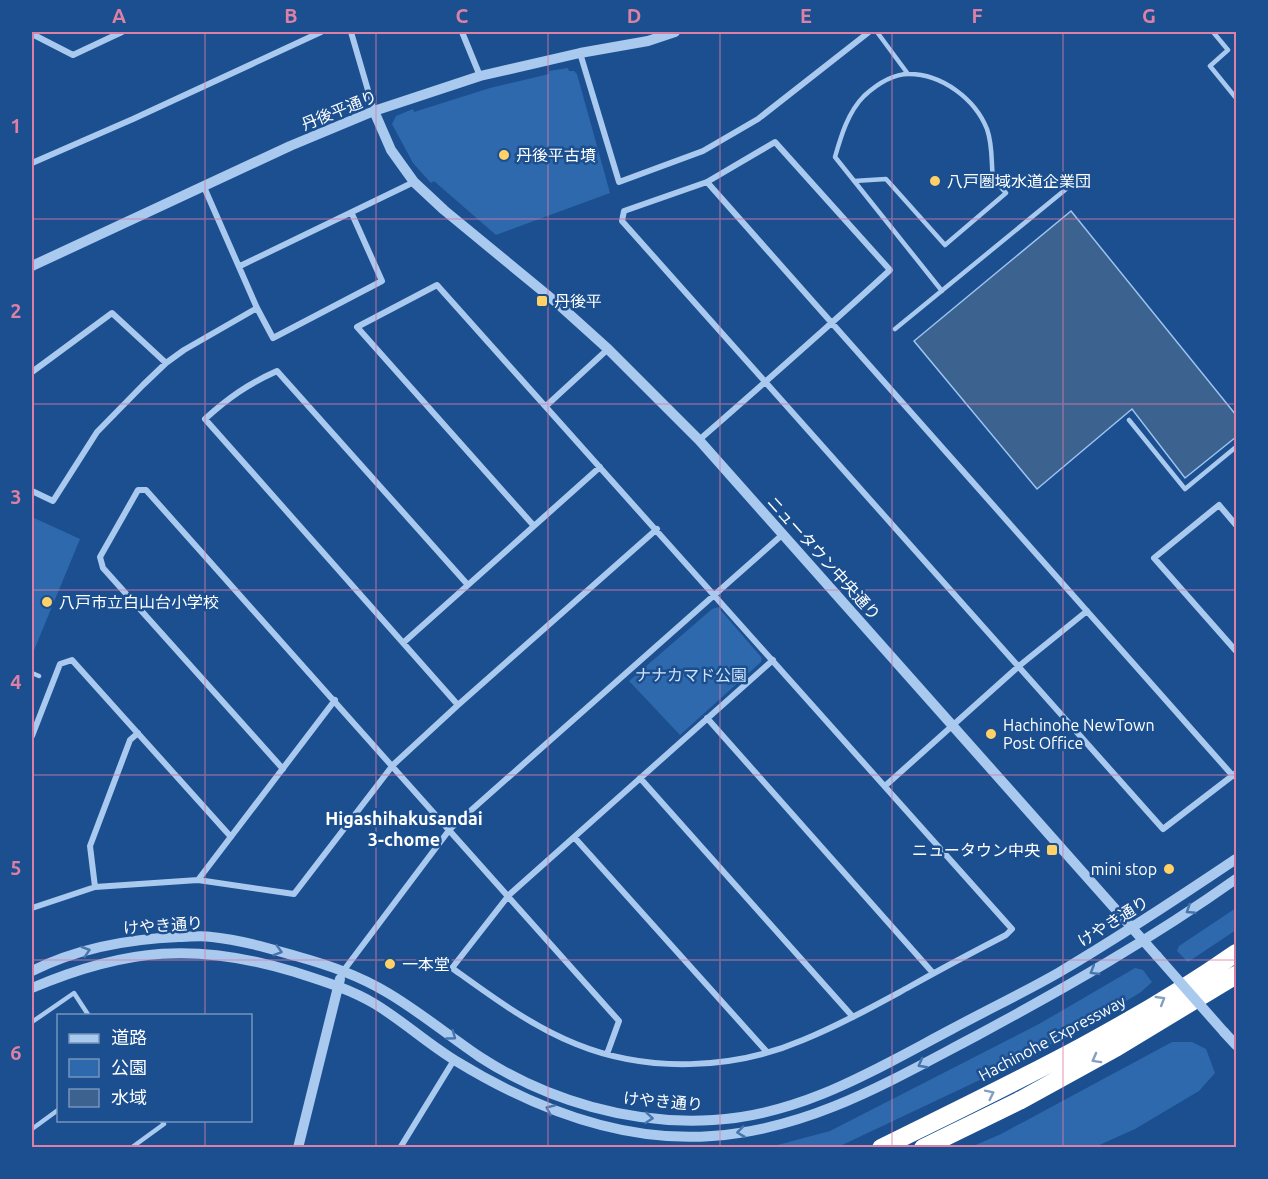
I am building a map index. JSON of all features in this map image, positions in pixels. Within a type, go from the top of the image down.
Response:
[{"type":"highway","name":"Hachinohe Expressway","points":[[881,1148],[1012,1083],[1111,1030],[1236,953]]},
{"type":"highway","points":[[923,1148],[1019,1101],[1107,1053],[1236,975]]},
{"type":"street","points":[[32,33],[74,54],[122,32]]},
{"type":"street","points":[[32,163],[134,119],[321,32]]},
{"type":"street","points":[[351,32],[374,111]]},
{"type":"street","points":[[462,32],[480,76]]},
{"type":"street","name":"丹後平通り","points":[[32,266],[290,146],[374,111],[480,76],[580,53],[648,41],[675,32]]},
{"type":"street","points":[[580,53],[619,182],[704,151],[758,119],[869,32]]},
{"type":"street","name":"ニュータウン中央通り","points":[[374,111],[392,150],[414,182],[608,349],[699,440],[1236,1046]]},
{"type":"street","points":[[699,440],[765,381],[832,323],[890,270],[775,142],[707,182],[624,211],[622,221],[765,381],[1019,666],[1163,829],[1235,775],[1087,611],[832,323],[707,182]]},
{"type":"street","points":[[240,266],[352,214],[414,182]]},
{"type":"street","points":[[204,187],[257,308],[273,338],[382,281],[352,214]]},
{"type":"street","points":[[534,526],[357,327],[437,285],[715,594],[1012,930],[853,1017],[801,1041],[731,1061],[668,1064],[635,1060],[577,1045],[548,1032],[452,968],[508,896],[773,660]]},
{"type":"street","points":[[32,491],[53,501],[97,432],[142,385],[184,350],[257,308]]},
{"type":"street","points":[[32,372],[112,313],[166,363]]},
{"type":"street","points":[[546,406],[608,349]]},
{"type":"street","points":[[458,705],[205,419],[229,398],[255,381],[277,371],[468,585]]},
{"type":"street","points":[[403,643],[600,467]]},
{"type":"street","points":[[283,769],[103,568],[100,557],[138,490],[146,490],[620,1021],[607,1054]]},
{"type":"street","points":[[1236,525],[1219,505],[1154,558],[1236,651]]},
{"type":"street","points":[[32,908],[95,888],[198,880],[294,894],[393,765],[657,530]]},
{"type":"street","points":[[298,1148],[338,985],[344,970],[450,829],[782,535]]},
{"type":"street","points":[[885,786],[1019,666],[1087,611]]},
{"type":"street","points":[[32,736],[60,664],[72,660],[231,837]]},
{"type":"street","points":[[198,880],[335,700]]},
{"type":"street","points":[[707,718],[933,974]]},
{"type":"street","points":[[95,888],[90,846],[130,740],[138,733]]},
{"type":"street","points":[[640,778],[853,1017]]},
{"type":"street","points":[[574,837],[767,1052]]},
{"type":"street","name":"けやき通り","points":[[32,971],[65,957],[101,946],[146,939],[209,936],[251,943],[344,970],[386,992],[482,1058],[530,1085],[582,1104],[630,1116],[669,1120],[713,1120],[760,1114],[808,1101],[845,1086],[1055,975],[1133,928],[1236,859]]},
{"type":"street","name":"けやき通り","points":[[32,988],[99,963],[129,956],[166,952],[204,953],[241,958],[338,985],[373,1003],[454,1060],[511,1093],[560,1114],[614,1129],[670,1136],[710,1136],[754,1131],[805,1118],[875,1089],[1071,985],[1144,941],[1236,879]]},
{"type":"street","points":[[400,1148],[454,1060]]},
{"type":"lane","points":[[877,32],[908,74]]},
{"type":"lane","points":[[1212,32],[1228,50],[1210,66],[1236,98]]},
{"type":"lane","points":[[854,181],[886,178],[945,244],[1006,193],[993,179],[993,153],[980,115],[966,98],[950,86],[924,76],[908,74],[892,78],[863,97],[843,132],[835,157],[854,181],[942,291]]},
{"type":"lane","points":[[895,329],[1071,185]]},
{"type":"lane","points":[[1128,420],[1185,489],[1236,447]]},
{"type":"lane","points":[[32,673],[39,676]]},
{"type":"lane","points":[[32,1022],[74,993],[88,1014]]},
{"type":"lane","points":[[32,1129],[57,1111]]},
{"type":"lane","points":[[131,1148],[164,1124],[162,1122]]},
{"type":"green space","name":"丹後平古墳","points":[[568,68],[569,71],[577,74],[610,193],[496,235],[434,181],[431,183],[413,163],[392,124],[396,116],[413,109],[414,112],[490,88],[549,74],[549,71]]},
{"type":"green space","name":"八戸市立白山台小学校","points":[[32,517],[80,539],[32,655]]},
{"type":"green space","name":"ナナカマド公園","points":[[718,607],[762,658],[761,662],[680,735],[629,681],[712,609]]},
{"type":"green space","points":[[1236,908],[1236,930],[1188,962],[1177,951],[1179,946]]},
{"type":"green space","points":[[1135,968],[1143,970],[1152,982],[1141,992],[1082,1028],[1003,1069],[838,1147],[770,1147],[830,1131],[1039,1024]]},
{"type":"green space","points":[[1172,1042],[1192,1042],[1206,1049],[1215,1073],[1199,1091],[1135,1129],[1095,1147],[971,1147],[1001,1134]]},
{"type":"water","points":[[1071,211],[1236,415],[1236,437],[1185,478],[1132,409],[1037,489],[914,341]]},
{"type":"place","name":"丹後平古墳","points":[[504,155]]},
{"type":"place","name":"八戸圏域水道企業団","points":[[935,181]]},
{"type":"place","name":"丹後平","points":[[542,301]]},
{"type":"place","name":"八戸市立白山台小学校","points":[[47,602]]},
{"type":"place","name":"Hachinohe NewTown Post Office","points":[[991,734]]},
{"type":"place","name":"ニュータウン中央","points":[[1052,850]]},
{"type":"place","name":"mini stop","points":[[1169,869]]},
{"type":"place","name":"一本堂","points":[[390,964]]},
{"type":"district","name":"Higashihakusandai 3-chome","points":[[404,829]]}]
